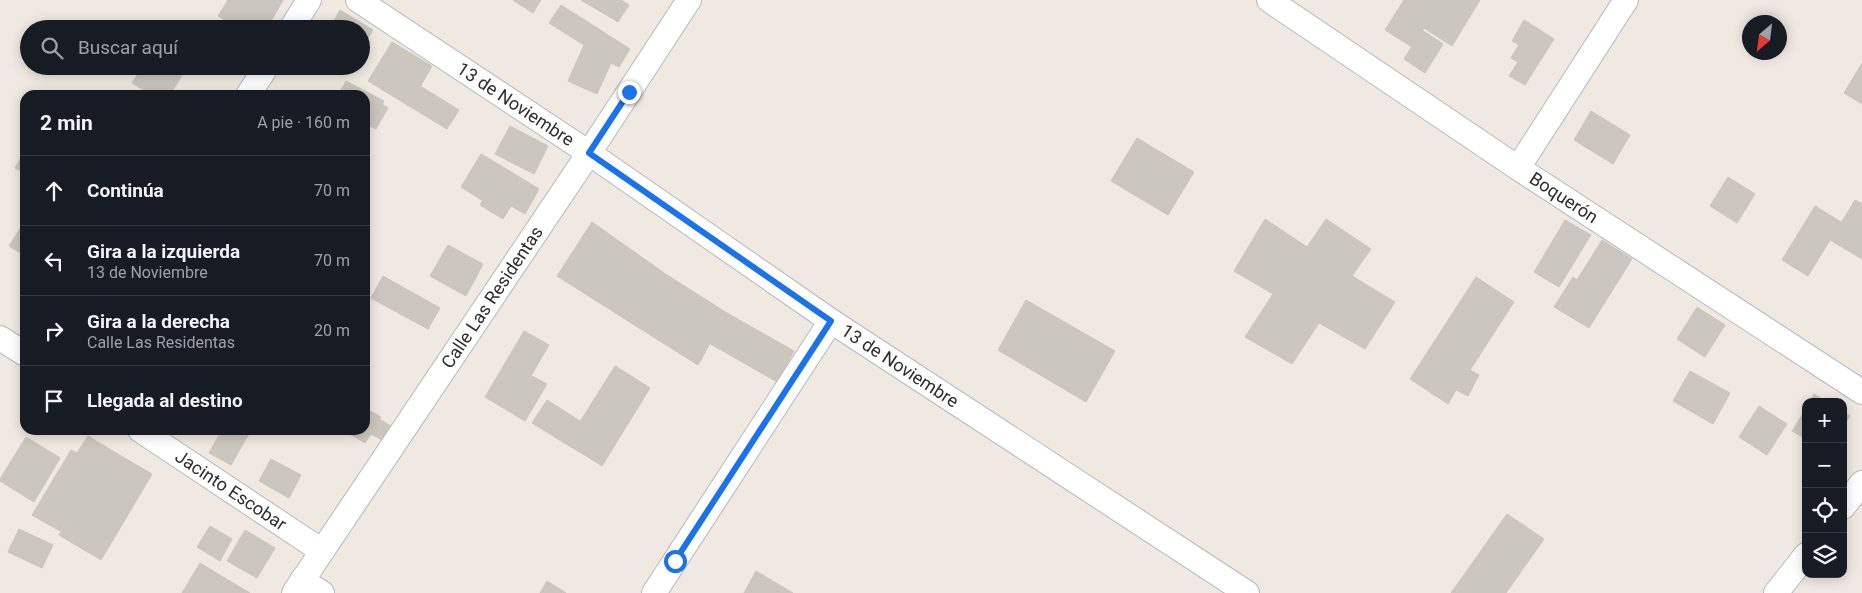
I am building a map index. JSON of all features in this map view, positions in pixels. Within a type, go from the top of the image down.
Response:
[{"type":"street","points":[[297,20],[309,0]]},
{"type":"street","name":"13 de Noviembre","points":[[358,0],[589,153],[831,321],[1242,592]]},
{"type":"street","name":"Calle Las Residentas","points":[[298,586],[589,153],[688,0]]},
{"type":"street","name":"Boquerón","points":[[1269,0],[1518,168],[1862,392]]},
{"type":"street","points":[[1518,168],[1626,0]]},
{"type":"street","points":[[251,90],[261,75]]},
{"type":"street","points":[[654,593],[831,321]]},
{"type":"street","points":[[0,338],[20,351]]},
{"type":"street","name":"Jacinto Escobar","points":[[148,435],[322,551]]},
{"type":"street","points":[[1847,502],[1862,483]]},
{"type":"street","points":[[1776,593],[1802,560]]},
{"type":"street","points":[[298,586],[322,593]]},
{"type":"building","points":[[228,0],[260,0],[277,11],[272,20],[224,20],[218,16]]},
{"type":"building","points":[[260,0],[283,0],[277,11]]},
{"type":"building","points":[[513,0],[541,0],[533,13]]},
{"type":"building","points":[[581,0],[621,0],[629,5],[618,22]]},
{"type":"building","points":[[1404,0],[1441,0],[1412,47],[1385,30]]},
{"type":"building","points":[[1441,0],[1480,0],[1452,46],[1424,28]]},
{"type":"building","points":[[561,5],[630,49],[619,67],[611,63],[597,94],[568,81],[584,45],[549,23]]},
{"type":"building","points":[[340,10],[356,20],[334,20]]},
{"type":"building","points":[[1524,20],[1554,39],[1525,85],[1509,76],[1518,62],[1511,58],[1519,45],[1512,41]]},
{"type":"building","points":[[1422,30],[1443,44],[1425,73],[1404,59]]},
{"type":"building","points":[[392,42],[432,66],[409,106],[368,81]]},
{"type":"building","points":[[1862,63],[1862,104],[1844,93]]},
{"type":"building","points":[[137,75],[182,75],[173,90],[144,90],[132,83]]},
{"type":"building","points":[[346,81],[363,90],[341,90]]},
{"type":"building","points":[[420,86],[459,110],[447,129],[409,106]]},
{"type":"building","points":[[370,94],[384,101],[370,126]]},
{"type":"building","points":[[382,104],[388,108],[376,129],[370,126]]},
{"type":"building","points":[[1591,111],[1630,135],[1613,164],[1574,140]]},
{"type":"building","points":[[510,126],[548,146],[534,174],[495,154]]},
{"type":"building","points":[[1137,138],[1194,172],[1168,215],[1111,181]]},
{"type":"building","points":[[481,154],[503,167],[483,201],[461,187]]},
{"type":"building","points":[[20,160],[20,171],[15,168]]},
{"type":"building","points":[[503,167],[539,189],[525,214],[511,206],[503,219],[480,205]]},
{"type":"building","points":[[1728,177],[1755,194],[1737,223],[1710,206]]},
{"type":"building","points":[[1855,200],[1862,204],[1862,225],[1846,215]]},
{"type":"building","points":[[1815,206],[1841,222],[1808,276],[1782,260]]},
{"type":"building","points":[[1846,215],[1862,225],[1862,259],[1830,240]]},
{"type":"building","points":[[1265,219],[1307,247],[1326,219],[1371,249],[1352,276],[1395,302],[1365,349],[1319,323],[1292,364],[1245,337],[1273,294],[1234,271]]},
{"type":"building","points":[[1565,220],[1591,235],[1559,287],[1534,272]]},
{"type":"building","points":[[592,222],[667,275],[636,326],[557,276]]},
{"type":"building","points":[[20,229],[20,253],[9,246]]},
{"type":"building","points":[[1602,240],[1632,259],[1607,299],[1577,280]]},
{"type":"building","points":[[448,245],[483,264],[466,296],[430,276]]},
{"type":"building","points":[[667,275],[727,313],[698,365],[636,326]]},
{"type":"building","points":[[383,276],[440,308],[428,329],[371,298]]},
{"type":"building","points":[[1476,277],[1514,302],[1470,370],[1479,375],[1468,396],[1456,390],[1448,404],[1410,379]]},
{"type":"building","points":[[1573,277],[1607,299],[1589,328],[1554,307]]},
{"type":"building","points":[[1026,300],[1115,351],[1086,402],[998,350]]},
{"type":"building","points":[[1697,307],[1725,325],[1705,357],[1677,339]]},
{"type":"building","points":[[727,313],[794,351],[777,382],[709,343]]},
{"type":"building","points":[[524,331],[549,345],[510,412],[485,397]]},
{"type":"building","points":[[615,366],[636,379],[588,457],[566,444]]},
{"type":"building","points":[[1690,371],[1730,393],[1713,424],[1673,401]]},
{"type":"building","points":[[532,376],[547,384],[525,421],[510,412]]},
{"type":"building","points":[[636,379],[650,388],[602,466],[588,457]]},
{"type":"building","points":[[1814,394],[1820,398],[1812,398]]},
{"type":"building","points":[[547,400],[580,421],[566,444],[532,423]]},
{"type":"building","points":[[1759,406],[1787,424],[1767,455],[1739,437]]},
{"type":"building","points":[[370,411],[391,426],[382,440],[371,434],[365,443],[351,435],[370,435]]},
{"type":"building","points":[[1802,415],[1802,437],[1792,431]]},
{"type":"building","points":[[219,435],[248,435],[231,465],[209,453]]},
{"type":"building","points":[[88,436],[116,453],[95,486],[89,483],[60,531],[32,515],[71,450],[77,453]]},
{"type":"building","points":[[26,437],[60,458],[34,502],[0,481]]},
{"type":"building","points":[[116,453],[152,474],[132,508],[95,486]]},
{"type":"building","points":[[271,459],[301,475],[289,498],[259,481]]},
{"type":"building","points":[[89,483],[132,508],[101,560],[59,535]]},
{"type":"building","points":[[1507,514],[1544,539],[1506,593],[1451,593]]},
{"type":"building","points":[[210,526],[232,539],[220,561],[197,547]]},
{"type":"building","points":[[19,529],[53,545],[42,568],[8,552]]},
{"type":"building","points":[[245,530],[275,548],[257,578],[227,561]]},
{"type":"building","points":[[200,563],[233,583],[227,593],[182,593]]},
{"type":"building","points":[[756,571],[793,593],[744,593]]},
{"type":"building","points":[[547,581],[566,593],[540,593]]},
{"type":"building","points":[[233,583],[250,593],[227,593]]},
{"type":"route","points":[[629,92],[589,153],[831,321],[675,561]]}]
